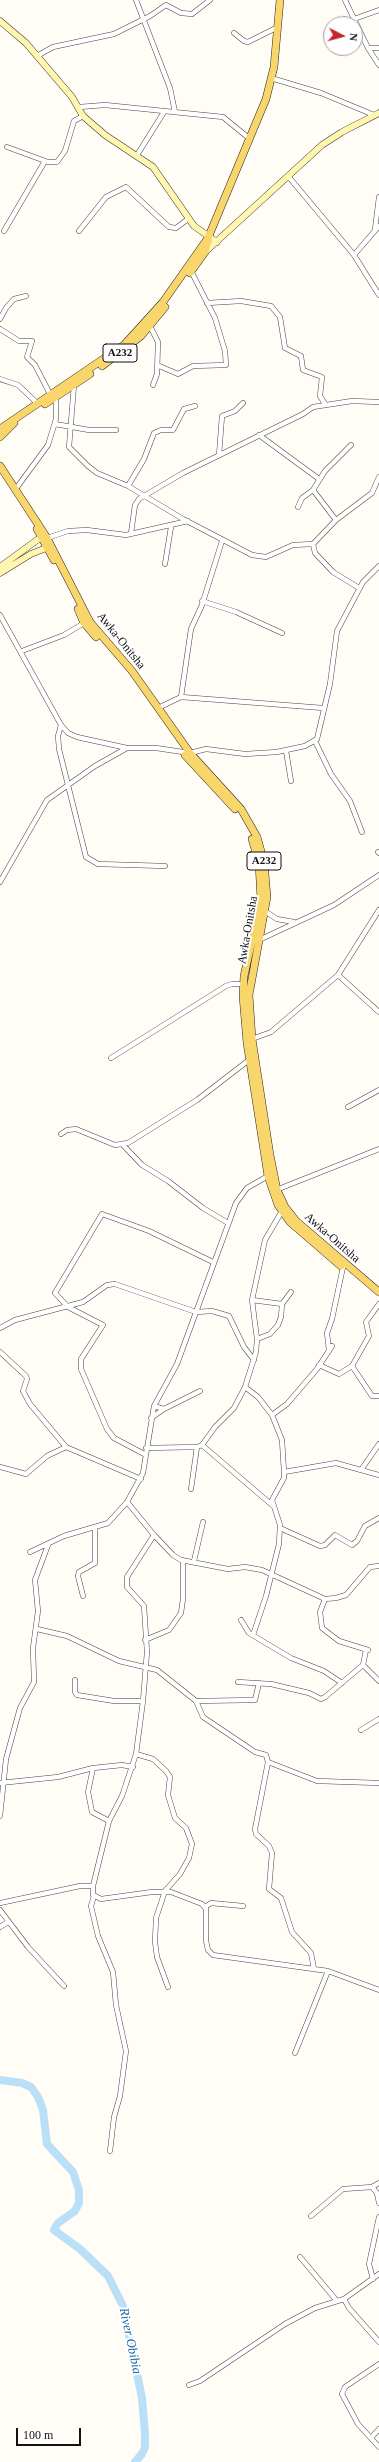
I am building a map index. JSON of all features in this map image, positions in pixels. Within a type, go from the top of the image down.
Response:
[{"type":"main road","name":"A232","points":[[0,429],[37,403],[74,385],[117,356],[150,326],[205,252],[208,238],[262,110],[271,78],[280,0]]},
{"type":"main road","points":[[0,21],[17,34],[37,56],[79,107],[83,116],[113,141],[137,155],[159,174],[188,219],[208,238],[216,242]]},
{"type":"main road","points":[[205,252],[332,138],[377,114]]},
{"type":"main road","name":"A232","points":[[0,437],[12,424],[101,361],[135,334],[163,302],[208,238]]},
{"type":"main road","name":"Awka-Onitsha","points":[[0,466],[44,537],[90,622],[132,671],[158,708],[186,753]]},
{"type":"main road","name":"Awka-Onitsha","points":[[0,474],[44,537]]},
{"type":"main road","points":[[0,567],[44,537]]},
{"type":"main road","points":[[0,573],[31,554],[49,546]]},
{"type":"main road","name":"Awka-Onitsha","points":[[49,546],[84,623],[126,670],[186,753],[233,799],[247,817],[254,832],[261,848],[265,872],[263,909],[259,940],[249,995],[252,1039],[275,1191],[296,1221],[379,1292]]},
{"type":"main road","name":"Awka-Onitsha","points":[[263,909],[252,944],[244,984],[245,1024],[249,1060],[268,1176],[282,1211],[302,1234],[379,1298]]},
{"type":"street","points":[[136,0],[168,82],[175,112]]},
{"type":"street","points":[[37,56],[53,48],[114,34],[143,20],[166,5],[181,13],[192,14],[210,0]]},
{"type":"street","points":[[345,0],[353,16]]},
{"type":"street","points":[[362,16],[379,10]]},
{"type":"street","points":[[234,33],[248,42],[278,27]]},
{"type":"street","points":[[363,38],[379,65]]},
{"type":"street","points":[[368,48],[379,48]]},
{"type":"street","points":[[271,78],[321,93],[377,114]]},
{"type":"street","points":[[79,107],[105,105],[223,117],[250,139]]},
{"type":"street","points":[[137,155],[164,112]]},
{"type":"street","points":[[7,147],[53,163],[61,157],[72,125],[77,118],[83,116]]},
{"type":"street","points":[[4,231],[45,161]]},
{"type":"street","points":[[288,176],[354,256],[379,294]]},
{"type":"street","points":[[79,232],[106,197],[126,187],[169,227],[176,228],[188,219]]},
{"type":"street","points":[[354,256],[363,247],[377,228],[379,197]]},
{"type":"street","points":[[157,365],[178,374],[193,366],[226,365],[220,331],[191,272]]},
{"type":"street","points":[[0,319],[6,308],[14,299],[26,296]]},
{"type":"street","points":[[207,303],[241,301],[271,306],[280,318],[285,348],[301,356],[303,370],[322,377],[320,396],[325,404]]},
{"type":"street","points":[[150,326],[158,342],[157,365],[153,385]]},
{"type":"street","points":[[0,329],[19,341],[32,341],[27,357],[35,366],[53,395],[57,411],[55,424],[48,445],[15,490]]},
{"type":"street","points":[[0,379],[18,385],[37,403]]},
{"type":"street","points":[[74,385],[70,448],[97,473],[128,486],[222,541],[259,556],[270,555],[293,545],[313,544],[336,520],[372,493],[379,477]]},
{"type":"street","points":[[132,533],[135,505],[143,495],[159,488],[183,473],[313,407],[352,401],[379,402]]},
{"type":"street","points":[[219,455],[222,416],[235,411],[243,403]]},
{"type":"street","points":[[128,486],[144,459],[154,433],[161,430],[173,430],[184,409],[196,406]]},
{"type":"street","points":[[55,424],[89,430],[116,430]]},
{"type":"street","points":[[259,435],[319,479]]},
{"type":"street","points":[[298,507],[302,498],[313,490],[319,479],[351,445]]},
{"type":"street","points":[[313,490],[336,520]]},
{"type":"street","points":[[44,537],[68,531],[87,530],[115,534],[132,533],[171,527],[188,521]]},
{"type":"street","points":[[165,564],[171,527]]},
{"type":"street","points":[[181,697],[191,629],[222,541]]},
{"type":"street","points":[[313,544],[315,553],[333,572],[359,588]]},
{"type":"street","points":[[0,614],[22,651],[61,725],[68,733],[77,737],[127,748],[156,748],[186,753],[206,749],[245,754],[286,751],[306,746],[315,741],[320,732],[323,708],[330,684],[337,631],[359,588],[379,566]]},
{"type":"street","points":[[202,601],[236,612],[282,633]]},
{"type":"street","points":[[22,651],[64,635],[84,623]]},
{"type":"street","points":[[158,708],[181,697],[323,708]]},
{"type":"street","points":[[61,725],[58,736],[86,857],[98,864],[165,866]]},
{"type":"street","points":[[315,741],[331,774],[350,801],[362,832]]},
{"type":"street","points":[[0,882],[47,800],[68,784],[127,748]]},
{"type":"street","points":[[286,751],[290,781]]},
{"type":"street","points":[[252,944],[294,922],[334,905],[379,875]]},
{"type":"street","points":[[263,909],[277,919],[294,922]]},
{"type":"street","points":[[252,1039],[271,1032],[338,975],[379,910]]},
{"type":"street","points":[[338,975],[379,1012]]},
{"type":"street","points":[[111,1058],[226,986],[232,984],[244,984]]},
{"type":"street","points":[[61,1134],[67,1130],[76,1129],[108,1143],[122,1144],[136,1139],[176,1114],[249,1060]]},
{"type":"street","points":[[348,1107],[379,1090]]},
{"type":"street","points":[[122,1144],[142,1165],[168,1180],[202,1208],[228,1223]]},
{"type":"street","points":[[275,1191],[379,1149]]},
{"type":"street","points":[[30,1552],[64,1536],[108,1523],[127,1502],[140,1479],[146,1455],[154,1406],[170,1379],[228,1223],[243,1191],[253,1183],[268,1176]]},
{"type":"street","points":[[146,1448],[197,1447],[202,1445],[215,1427],[234,1408],[245,1386],[254,1360],[258,1339],[252,1300],[265,1240],[282,1211]]},
{"type":"street","points":[[146,1455],[120,1442],[107,1429],[81,1369],[81,1359],[103,1325],[68,1307],[55,1293],[102,1214],[149,1232],[213,1262]]},
{"type":"street","points":[[329,1351],[327,1333],[332,1319],[343,1267]]},
{"type":"street","points":[[0,1328],[14,1320],[83,1302],[111,1284],[196,1312],[212,1311],[230,1316],[244,1347],[254,1360]]},
{"type":"street","points":[[258,1339],[270,1334],[278,1325],[281,1317],[282,1304],[291,1292]]},
{"type":"street","points":[[252,1300],[282,1304]]},
{"type":"street","points":[[319,1365],[339,1374],[352,1366],[369,1336],[366,1322],[379,1304]]},
{"type":"street","points":[[272,1415],[287,1404],[319,1365],[332,1346]]},
{"type":"street","points":[[0,1352],[26,1376],[27,1379],[23,1391],[30,1404],[66,1447],[140,1479]]},
{"type":"street","points":[[352,1366],[372,1396],[379,1396]]},
{"type":"street","points":[[245,1386],[258,1397],[272,1415],[282,1440],[284,1472],[284,1478],[273,1497],[272,1505],[280,1528],[279,1544],[272,1573],[253,1635]]},
{"type":"street","points":[[151,1418],[164,1409],[200,1391]]},
{"type":"street","points":[[154,1406],[164,1409]]},
{"type":"street","points":[[361,1470],[379,1444]]},
{"type":"street","points":[[202,1445],[272,1505]]},
{"type":"street","points":[[0,1467],[26,1474],[47,1456],[66,1447]]},
{"type":"street","points":[[191,1489],[197,1447]]},
{"type":"street","points":[[284,1472],[336,1463],[379,1475]]},
{"type":"street","points":[[127,1502],[154,1535],[173,1555],[183,1560],[194,1561],[220,1568],[254,1568],[272,1573],[325,1598],[342,1597],[346,1595],[370,1567],[379,1566]]},
{"type":"street","points":[[280,1528],[320,1546],[325,1545],[333,1535],[352,1544],[365,1526],[379,1518]]},
{"type":"street","points":[[194,1561],[203,1522]]},
{"type":"street","points":[[84,1596],[78,1576],[79,1572],[95,1563],[95,1528]]},
{"type":"street","points":[[110,2151],[114,2117],[120,2096],[126,2051],[116,2005],[113,1972],[98,1936],[91,1906],[94,1896],[93,1886],[109,1822],[122,1796],[136,1754],[143,1701],[146,1667],[144,1606],[126,1583],[127,1577],[154,1535]]},
{"type":"street","points":[[0,1816],[1,1782],[20,1708],[34,1682],[33,1648],[37,1629],[38,1611],[35,1580],[48,1544]]},
{"type":"street","points":[[146,1640],[169,1630],[181,1613],[183,1599],[183,1560]]},
{"type":"street","points":[[238,1682],[259,1683],[309,1693],[321,1699],[363,1665],[368,1650],[339,1641],[322,1628],[320,1612],[325,1598]]},
{"type":"street","points":[[241,1620],[246,1630],[253,1635],[291,1658],[320,1669],[342,1683]]},
{"type":"street","points":[[37,1629],[67,1636],[119,1661],[150,1667],[162,1673],[196,1701],[202,1717],[255,1752],[266,1755],[268,1762],[255,1829],[256,1834],[269,1846],[272,1853],[269,1889],[281,1898],[292,1932],[311,1953],[314,1968]]},
{"type":"street","points":[[363,1665],[379,1681]]},
{"type":"street","points":[[75,1680],[75,1692],[78,1695],[114,1701],[143,1701]]},
{"type":"street","points":[[196,1701],[255,1700],[259,1683]]},
{"type":"street","points":[[361,1730],[379,1719]]},
{"type":"street","points":[[136,1754],[153,1759],[166,1771],[170,1777],[168,1795],[175,1818],[186,1828],[192,1844],[189,1858],[180,1874],[165,1891],[156,1918],[154,1942],[157,1957],[168,1987]]},
{"type":"street","points":[[268,1762],[317,1781],[379,1783]]},
{"type":"street","points":[[1,1782],[58,1777],[93,1768],[122,1765],[132,1767]]},
{"type":"street","points":[[93,1768],[88,1792],[92,1812],[109,1822]]},
{"type":"street","points":[[0,1903],[80,1886],[93,1886]]},
{"type":"street","points":[[94,1896],[105,1899],[165,1891],[205,1907],[208,1912],[206,1941],[208,1950],[213,1955],[314,1968],[328,1971],[378,1989]]},
{"type":"street","points":[[205,1907],[211,1903],[243,1906]]},
{"type":"street","points":[[0,1910],[8,1922],[64,1986]]},
{"type":"street","points":[[0,1927],[8,1922]]},
{"type":"street","points":[[295,2053],[328,1971]]},
{"type":"street","points":[[311,2216],[343,2189],[372,2186],[379,2183]]},
{"type":"street","points":[[372,2186],[377,2193],[379,2203]]},
{"type":"street","points":[[373,2279],[369,2264],[379,2217]]},
{"type":"street","points":[[300,2257],[337,2301]]},
{"type":"street","points":[[189,2385],[200,2381],[285,2324],[315,2308],[344,2299],[379,2274]]},
{"type":"street","points":[[344,2299],[349,2308],[379,2342]]},
{"type":"street","points":[[379,2364],[346,2387],[342,2394],[358,2424],[379,2446]]},
{"type":"street","points":[[371,2438],[379,2429]]},
{"type":"waterway","name":"River Obibia","points":[[0,2080],[22,2083],[31,2087],[38,2097],[43,2110],[47,2144],[73,2172],[79,2190],[79,2203],[75,2211],[58,2223],[54,2230],[80,2249],[108,2276],[123,2306],[142,2398],[145,2434],[145,2447],[142,2454],[135,2462]]}]
